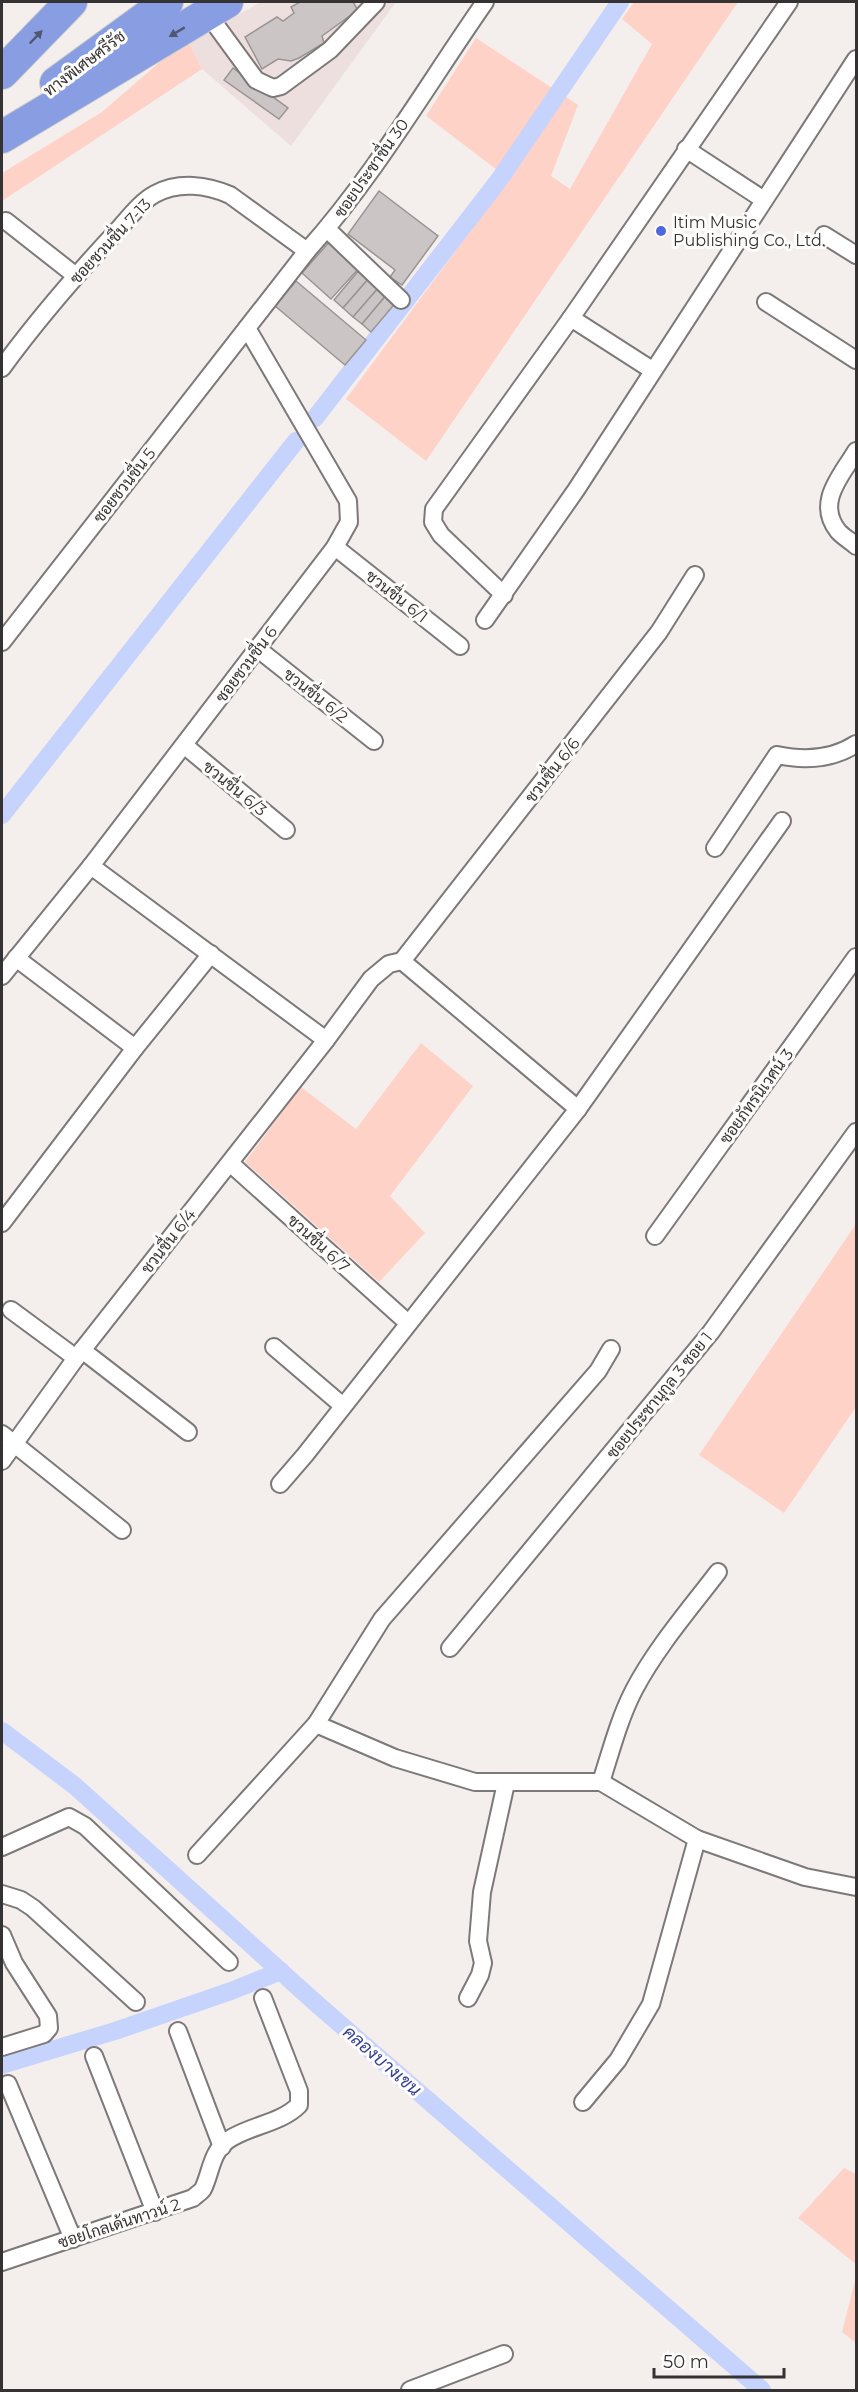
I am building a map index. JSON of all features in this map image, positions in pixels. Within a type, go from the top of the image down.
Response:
[{"type":"highway","points":[[2,73],[71,2]]},
{"type":"highway","name":"ทางพิเศษศรีรัช","points":[[2,124],[166,2]]},
{"type":"highway","points":[[2,137],[217,7]]},
{"type":"street","points":[[217,7],[256,80],[273,87],[281,86],[330,50],[376,2]]},
{"type":"street","name":"ซอยประชาชื่น 30","points":[[247,328],[327,229],[379,159],[485,2]]},
{"type":"street","points":[[504,595],[441,535],[433,522],[434,508],[571,318],[789,2]]},
{"type":"street","points":[[485,620],[576,490],[856,59]]},
{"type":"street","points":[[686,149],[764,200]]},
{"type":"street","name":"ซอยชวนชื่น 7-13","points":[[4,359],[141,205],[154,194],[170,188],[204,186],[230,195],[307,251]]},
{"type":"street","points":[[6,221],[76,276]]},
{"type":"street","points":[[327,229],[401,300]]},
{"type":"street","points":[[824,235],[856,255]]},
{"type":"street","points":[[766,302],[856,360]]},
{"type":"street","points":[[571,318],[652,370]]},
{"type":"street","name":"ซอยชวนชื่น 6","points":[[2,976],[91,866],[258,649],[335,547],[349,522],[348,501],[247,328]]},
{"type":"street","name":"ซอยชวนชื่น 5","points":[[2,642],[247,328]]},
{"type":"street","points":[[856,451],[829,494],[830,512],[838,531],[856,546]]},
{"type":"street","name":"ชวนชื่น 6/1","points":[[335,547],[460,646]]},
{"type":"street","name":"ชวนชื่น 6/6","points":[[402,961],[659,632],[695,575]]},
{"type":"street","name":"ชวนชื่น 6/2","points":[[258,649],[374,741]]},
{"type":"street","points":[[715,848],[777,755],[792,758],[823,757],[842,753],[856,744]]},
{"type":"street","name":"ชวนชื่น 6/3","points":[[183,745],[286,830]]},
{"type":"street","points":[[280,1484],[578,1109],[782,820]]},
{"type":"street","points":[[91,866],[326,1040]]},
{"type":"street","points":[[2,1222],[135,1048],[212,954]]},
{"type":"street","name":"ซอยภัทรนิเวศน์ 3","points":[[655,1236],[856,957]]},
{"type":"street","points":[[16,958],[135,1048]]},
{"type":"street","points":[[402,961],[578,1109]]},
{"type":"street","name":"ชวนชื่น 6/4","points":[[2,1461],[8,1439],[79,1354],[379,970],[389,964],[402,961]]},
{"type":"street","name":"ซอยประชานุกูล 3 ซอย 1","points":[[450,1648],[711,1332],[856,1132]]},
{"type":"street","name":"ชวนชื่น 6/7","points":[[230,1163],[408,1323]]},
{"type":"street","points":[[11,1310],[79,1354],[188,1432]]},
{"type":"street","points":[[274,1347],[343,1406]]},
{"type":"street","points":[[197,1856],[316,1724],[382,1619],[598,1371],[611,1348]]},
{"type":"street","points":[[8,1439],[122,1530]]},
{"type":"street","points":[[601,1782],[634,1690],[657,1654],[718,1572]]},
{"type":"street","points":[[316,1724],[395,1758],[475,1782],[601,1782],[697,1839],[805,1877],[856,1887]]},
{"type":"street","points":[[468,1998],[480,1975],[483,1963],[478,1941],[482,1892],[506,1782]]},
{"type":"street","points":[[2,1847],[69,1817],[85,1826],[229,1962]]},
{"type":"street","points":[[583,2102],[618,2060],[651,2004],[697,1839]]},
{"type":"street","points":[[2,1894],[21,1900],[33,1908],[136,2002]]},
{"type":"street","points":[[2,1935],[14,1963],[48,2016],[49,2028],[44,2034],[2,2047]]},
{"type":"street","name":"ซอยโกลเด้นทาวน์ 2","points":[[2,2262],[193,2198],[203,2190],[208,2169],[228,2140],[290,2114],[299,2105],[299,2091],[263,1998]]},
{"type":"street","points":[[178,2031],[222,2147]]},
{"type":"street","points":[[94,2056],[155,2212]]},
{"type":"street","points":[[8,2084],[73,2239]]},
{"type":"street","points":[[410,2391],[504,2354]]},
{"type":"shaded area","points":[[261,2],[396,2],[291,146],[202,69],[189,43]]},
{"type":"shaded area","points":[[634,2],[738,2],[426,461],[346,399],[509,179],[426,116],[476,38],[578,105],[551,176],[570,189],[652,44],[622,19]]},
{"type":"shaded area","points":[[189,43],[202,69],[2,201],[2,173],[102,112],[162,60]]},
{"type":"shaded area","points":[[421,1043],[473,1086],[390,1196],[425,1233],[379,1282],[245,1162],[301,1087],[356,1129]]},
{"type":"shaded area","points":[[856,1224],[856,1407],[784,1513],[699,1455]]},
{"type":"shaded area","points":[[844,2168],[856,2174],[856,2264],[798,2218]]},
{"type":"shaded area","points":[[856,2277],[856,2343],[842,2332]]},
{"type":"building","points":[[300,2],[353,2],[358,10],[322,36],[324,43],[299,58],[291,61],[278,59],[262,69],[245,37],[277,17],[283,21],[294,13],[291,7]]},
{"type":"building","points":[[233,68],[288,108],[279,119],[224,80]]},
{"type":"building","points":[[379,191],[438,236],[402,285],[390,277],[395,270],[348,234]]},
{"type":"building","points":[[331,240],[361,266],[331,299],[302,273]]},
{"type":"building","points":[[360,269],[370,277],[343,308],[334,300]]},
{"type":"building","points":[[370,277],[380,286],[353,317],[343,308]]},
{"type":"building","points":[[296,281],[366,340],[345,365],[275,306]]},
{"type":"building","points":[[380,286],[388,293],[362,324],[353,317]]},
{"type":"building","points":[[388,293],[397,301],[371,332],[362,324]]},
{"type":"waterway","points":[[315,418],[499,180],[620,2]]},
{"type":"waterway","points":[[2,815],[296,441]]},
{"type":"waterway","name":"คลองบางเขน","points":[[2,1731],[75,1786],[318,2005],[762,2390]]},
{"type":"waterway","points":[[2,2065],[115,2031],[231,1991],[281,1971]]},
{"type":"place","name":"Itim Music Publishing Co., Ltd.","points":[[661,231]]}]
